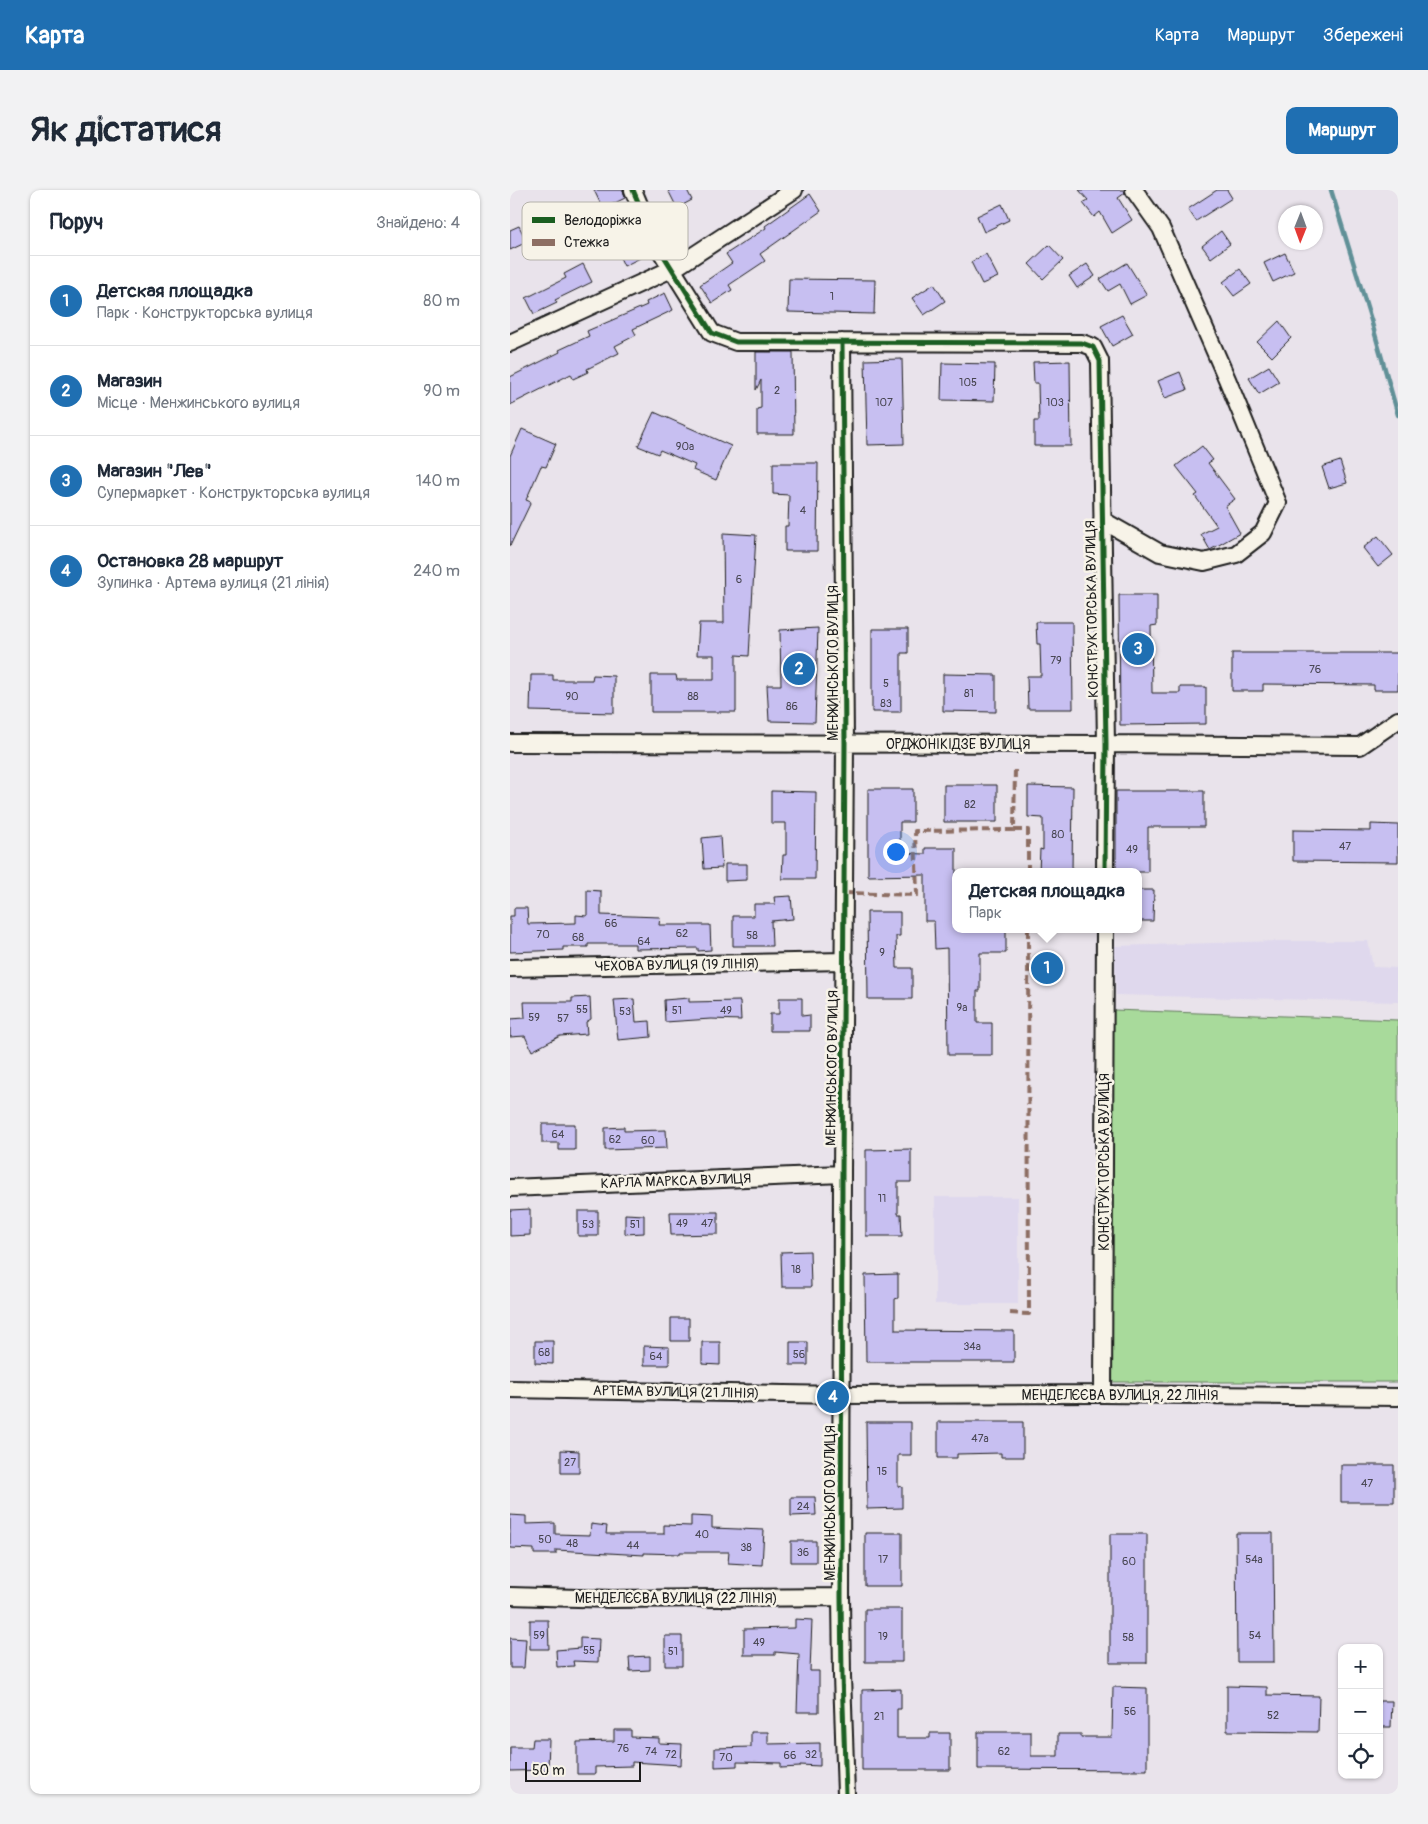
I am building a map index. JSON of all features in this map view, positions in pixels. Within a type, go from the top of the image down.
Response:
[{"type":"street","points":[[633,190],[638,202]]},
{"type":"street","points":[[688,259],[794,190]]},
{"type":"street","points":[[1102,520],[1160,553],[1204,562],[1236,554],[1263,533],[1278,503],[1227,379],[1161,228],[1134,190]]},
{"type":"street","points":[[666,260],[712,333],[736,342],[842,342]]},
{"type":"street","points":[[510,343],[672,269],[686,260]]},
{"type":"street","name":"КОНСТРУКТОРСЬКА ВУЛИЦЯ","points":[[842,342],[1082,343],[1093,347],[1100,360],[1106,744],[1105,868]]},
{"type":"street","name":"МЕНЖИНСЬКОГО ВУЛИЦЯ","points":[[842,342],[844,961],[841,1597],[846,1794]]},
{"type":"street","name":"ОРДЖОНІКІДЗЕ ВУЛИЦЯ","points":[[510,743],[1360,746],[1398,720]]},
{"type":"street","name":"КОНСТРУКТОРСЬКА ВУЛИЦЯ","points":[[1103,1394],[1105,933]]},
{"type":"street","name":"ЧЕХОВА ВУЛИЦЯ (19 ЛIНIЯ)","points":[[510,968],[844,961]]},
{"type":"street","name":"КАРЛА МАРКСА ВУЛИЦЯ","points":[[510,1188],[842,1174]]},
{"type":"street","name":"АРТЕМА ВУЛИЦЯ (21 ЛIНIЯ)","points":[[510,1389],[842,1396]]},
{"type":"street","name":"МЕНДЕЛЄЄВА ВУЛИЦЯ, 22 ЛІНІЯ","points":[[842,1396],[1103,1394],[1398,1397]]},
{"type":"street","name":"МЕНДЕЛЄЄВА ВУЛИЦЯ (22 ЛIНIЯ)","points":[[510,1596],[612,1599],[841,1597]]},
{"type":"shaded area","points":[[1279,941],[1368,941],[1373,967],[1398,968],[1398,1002],[1116,995],[1115,946]]},
{"type":"shaded area","points":[[935,1197],[1018,1197],[1018,1304],[935,1304]]},
{"type":"green space","points":[[1113,1010],[1398,1020],[1398,1382],[1111,1382]]},
{"type":"building","points":[[594,190],[623,190],[625,198],[617,202],[600,202]]},
{"type":"building","points":[[668,190],[687,190],[692,200],[688,202],[674,202]]},
{"type":"building","points":[[1079,190],[1124,190],[1125,193],[1118,198],[1132,220],[1112,233],[1100,212],[1094,217],[1083,203],[1088,200]]},
{"type":"building","points":[[1217,190],[1227,190],[1232,198],[1196,221],[1188,209]]},
{"type":"building","points":[[810,194],[821,211],[760,254],[765,261],[729,285],[732,290],[712,303],[700,285],[732,263],[726,254],[766,228],[765,226]]},
{"type":"building","points":[[1002,204],[1009,220],[984,232],[977,216]]},
{"type":"building","points":[[519,226],[522,232],[522,244],[510,250],[510,230]]},
{"type":"building","points":[[1221,231],[1230,244],[1211,258],[1202,246]]},
{"type":"building","points":[[1049,245],[1063,260],[1043,279],[1029,264]]},
{"type":"building","points":[[1285,253],[1294,272],[1273,282],[1264,263]]},
{"type":"building","points":[[986,254],[998,277],[982,284],[971,262]]},
{"type":"building","points":[[621,260],[636,260],[624,266]]},
{"type":"building","points":[[1127,263],[1147,295],[1130,304],[1120,284],[1108,291],[1100,279]]},
{"type":"building","points":[[583,264],[592,282],[555,300],[557,303],[534,314],[526,298],[566,278],[564,274]]},
{"type":"building","points":[[1087,264],[1095,276],[1077,288],[1069,276]]},
{"type":"building","points":[[1240,269],[1251,284],[1234,296],[1223,282]]},
{"type":"building","points":[[789,279],[875,280],[874,314],[788,312]]},
{"type":"building","points":[[934,284],[945,301],[924,315],[912,298]]},
{"type":"building","points":[[665,293],[673,310],[633,329],[636,335],[615,346],[619,353],[587,369],[588,372],[573,379],[571,374],[510,405],[510,377],[589,336],[587,331],[647,305],[646,302]]},
{"type":"building","points":[[1122,315],[1133,334],[1112,346],[1101,326]]},
{"type":"building","points":[[1279,321],[1291,338],[1272,357],[1257,342]]},
{"type":"building","points":[[756,352],[793,352],[794,434],[757,434],[757,409],[761,408],[761,380],[756,390]]},
{"type":"building","points":[[902,359],[904,444],[867,445],[865,360]]},
{"type":"building","points":[[1070,361],[1071,446],[1034,446],[1034,421],[1039,421],[1038,383],[1034,383],[1033,362]]},
{"type":"building","points":[[942,363],[995,364],[994,401],[941,400]]},
{"type":"building","points":[[1269,366],[1279,382],[1259,394],[1249,378]]},
{"type":"building","points":[[1180,372],[1187,390],[1165,398],[1158,381]]},
{"type":"building","points":[[654,412],[731,446],[716,480],[693,470],[695,465],[660,450],[658,454],[638,446]]},
{"type":"building","points":[[522,429],[556,444],[546,467],[541,466],[526,500],[531,502],[510,546],[510,456]]},
{"type":"building","points":[[1202,446],[1213,460],[1208,463],[1235,499],[1225,506],[1240,533],[1210,550],[1201,534],[1217,526],[1195,496],[1198,494],[1176,466]]},
{"type":"building","points":[[1340,461],[1347,483],[1329,488],[1322,467]]},
{"type":"building","points":[[773,463],[818,463],[817,551],[785,551],[785,526],[788,526],[789,495],[773,494]]},
{"type":"building","points":[[723,533],[756,535],[749,656],[736,655],[736,712],[651,712],[651,675],[676,675],[677,680],[714,680],[714,655],[697,655],[699,623],[724,623]]},
{"type":"building","points":[[1378,536],[1393,555],[1378,567],[1363,548]]},
{"type":"building","points":[[1119,595],[1157,595],[1157,625],[1151,626],[1152,693],[1180,693],[1180,687],[1206,687],[1206,724],[1120,725]]},
{"type":"building","points":[[1036,622],[1072,622],[1073,709],[1028,709],[1027,676],[1041,676],[1040,644],[1037,644]]},
{"type":"building","points":[[818,628],[815,722],[769,721],[767,685],[781,685],[780,630]]},
{"type":"building","points":[[872,629],[908,629],[908,653],[901,653],[901,712],[872,712]]},
{"type":"building","points":[[1232,653],[1398,653],[1398,690],[1374,690],[1374,685],[1263,684],[1263,691],[1232,691]]},
{"type":"building","points":[[943,674],[996,675],[996,712],[943,711]]},
{"type":"building","points":[[531,675],[553,675],[553,680],[592,680],[593,675],[614,676],[614,713],[530,711]]},
{"type":"building","points":[[944,785],[997,785],[997,822],[944,822]]},
{"type":"building","points":[[1028,786],[1073,787],[1072,868],[1039,868],[1040,849],[1043,850],[1043,818],[1028,817]]},
{"type":"building","points":[[868,789],[913,789],[913,822],[900,822],[900,853],[925,854],[925,848],[956,848],[956,868],[952,868],[952,933],[1006,933],[1006,953],[980,953],[980,991],[977,991],[977,1023],[992,1023],[992,1055],[948,1055],[947,948],[935,949],[934,921],[925,921],[925,875],[868,876]]},
{"type":"building","points":[[771,791],[816,792],[815,879],[782,879],[783,855],[786,855],[786,823],[771,823]]},
{"type":"building","points":[[1116,791],[1204,791],[1204,827],[1148,827],[1148,872],[1142,872],[1142,868],[1116,868]]},
{"type":"building","points":[[1371,824],[1398,825],[1398,862],[1293,861],[1293,830],[1371,831]]},
{"type":"building","points":[[720,836],[722,868],[704,869],[702,838]]},
{"type":"building","points":[[725,864],[747,864],[747,880],[725,881]]},
{"type":"building","points":[[587,890],[601,891],[601,915],[660,917],[659,925],[710,925],[711,950],[698,951],[698,948],[635,949],[635,944],[588,944],[588,947],[563,947],[563,950],[510,952],[510,916],[514,916],[514,908],[527,908],[528,924],[576,923],[576,915],[587,916]]},
{"type":"building","points":[[1142,890],[1154,890],[1153,921],[1142,921]]},
{"type":"building","points":[[791,896],[793,919],[771,921],[772,946],[733,946],[733,916],[754,916],[754,904],[775,904],[774,897]]},
{"type":"building","points":[[867,912],[900,912],[900,936],[896,936],[897,968],[912,968],[912,999],[868,999]]},
{"type":"building","points":[[590,997],[591,1019],[586,1022],[587,1034],[560,1036],[532,1051],[525,1036],[510,1037],[510,1019],[525,1018],[524,1002],[572,1002],[572,998]]},
{"type":"building","points":[[689,998],[689,1002],[740,1001],[741,1020],[711,1019],[665,1022],[664,1000]]},
{"type":"building","points":[[779,998],[802,998],[802,1016],[810,1015],[810,1031],[770,1031],[770,1014],[779,1014]]},
{"type":"building","points":[[634,999],[636,1022],[650,1021],[651,1037],[618,1040],[614,1000]]},
{"type":"building","points":[[542,1124],[575,1124],[575,1150],[559,1150],[559,1143],[542,1143]]},
{"type":"building","points":[[624,1127],[624,1131],[666,1130],[667,1148],[605,1150],[605,1128]]},
{"type":"building","points":[[911,1149],[911,1182],[898,1182],[898,1214],[901,1214],[902,1236],[866,1236],[866,1150]]},
{"type":"building","points":[[530,1209],[530,1235],[510,1236],[510,1210]]},
{"type":"building","points":[[578,1211],[598,1211],[598,1236],[578,1236]]},
{"type":"building","points":[[670,1212],[718,1212],[718,1234],[671,1235]]},
{"type":"building","points":[[625,1214],[644,1215],[644,1233],[625,1234]]},
{"type":"building","points":[[810,1251],[811,1287],[782,1287],[781,1252]]},
{"type":"building","points":[[898,1274],[898,1298],[895,1299],[895,1330],[1014,1331],[1014,1362],[866,1362],[865,1275]]},
{"type":"building","points":[[671,1318],[689,1318],[689,1341],[671,1341]]},
{"type":"building","points":[[535,1341],[553,1341],[553,1364],[535,1363]]},
{"type":"building","points":[[702,1342],[720,1342],[720,1365],[702,1364]]},
{"type":"building","points":[[790,1342],[808,1342],[808,1365],[790,1365]]},
{"type":"building","points":[[644,1346],[669,1347],[669,1365],[644,1365]]},
{"type":"building","points":[[866,1422],[911,1422],[911,1455],[898,1455],[898,1486],[902,1487],[902,1508],[867,1509]]},
{"type":"building","points":[[938,1422],[1023,1422],[1023,1457],[1001,1457],[1001,1453],[957,1454],[957,1458],[938,1458]]},
{"type":"building","points":[[561,1450],[579,1451],[579,1473],[561,1473]]},
{"type":"building","points":[[1341,1465],[1394,1465],[1394,1502],[1341,1502]]},
{"type":"building","points":[[791,1497],[815,1497],[816,1515],[791,1516]]},
{"type":"building","points":[[510,1515],[526,1516],[526,1524],[555,1523],[555,1534],[590,1535],[591,1524],[607,1526],[606,1534],[664,1534],[664,1525],[691,1526],[691,1516],[712,1517],[712,1528],[764,1530],[762,1565],[728,1563],[729,1552],[644,1553],[644,1555],[556,1550],[556,1554],[534,1554],[534,1549],[510,1548]]},
{"type":"building","points":[[865,1533],[902,1533],[902,1586],[865,1586]]},
{"type":"building","points":[[1236,1533],[1273,1533],[1274,1662],[1237,1662]]},
{"type":"building","points":[[1110,1534],[1147,1534],[1147,1663],[1110,1663]]},
{"type":"building","points":[[791,1541],[816,1541],[816,1562],[791,1562]]},
{"type":"building","points":[[865,1609],[902,1609],[902,1662],[865,1662]]},
{"type":"building","points":[[795,1619],[812,1620],[810,1671],[819,1671],[819,1712],[797,1712],[799,1654],[775,1652],[775,1655],[744,1655],[744,1629],[795,1628]]},
{"type":"building","points":[[530,1620],[548,1620],[549,1649],[530,1649]]},
{"type":"building","points":[[665,1636],[682,1636],[682,1666],[665,1666]]},
{"type":"building","points":[[510,1638],[526,1639],[524,1668],[510,1668]]},
{"type":"building","points":[[580,1638],[599,1639],[598,1662],[573,1661],[574,1666],[557,1667],[556,1650],[580,1648]]},
{"type":"building","points":[[650,1656],[650,1670],[630,1671],[629,1657]]},
{"type":"building","points":[[1227,1686],[1267,1687],[1267,1695],[1319,1696],[1318,1732],[1227,1731]]},
{"type":"building","points":[[1113,1687],[1147,1688],[1147,1770],[978,1769],[978,1732],[1031,1732],[1031,1756],[1058,1756],[1058,1734],[1081,1734],[1081,1737],[1112,1737]]},
{"type":"building","points":[[901,1689],[901,1709],[897,1709],[897,1738],[930,1738],[930,1733],[950,1733],[950,1770],[862,1770],[862,1690]]},
{"type":"building","points":[[1383,1701],[1392,1701],[1391,1727],[1383,1727]]},
{"type":"building","points":[[614,1730],[631,1730],[631,1737],[659,1738],[659,1743],[682,1744],[681,1765],[632,1762],[632,1766],[595,1767],[595,1774],[577,1774],[577,1742],[614,1741]]},
{"type":"building","points":[[751,1732],[768,1732],[768,1744],[820,1743],[820,1766],[800,1765],[800,1767],[781,1768],[781,1763],[737,1762],[737,1766],[715,1767],[715,1748],[751,1747]]},
{"type":"building","points":[[533,1739],[549,1739],[548,1770],[510,1771],[510,1747],[532,1747]]},
{"type":"waterway","points":[[1331,190],[1398,415]]},
{"type":"marked path","points":[[844,893],[917,895],[915,831],[1014,830],[1015,769]]},
{"type":"marked path","points":[[1014,830],[1028,830],[1028,868]]},
{"type":"marked path","points":[[1010,1313],[1029,1314],[1028,933]]},
{"type":"cycle path","points":[[633,190],[638,202]]},
{"type":"cycle path","points":[[666,260],[712,333],[736,342],[1082,343],[1093,347],[1100,361],[1106,744],[1105,868]]},
{"type":"cycle path","points":[[842,342],[845,743],[841,1597],[846,1794]]},
{"type":"place","name":"Магазин \"Лев\"","points":[[1138,649]]},
{"type":"place","name":"Магазин","points":[[799,669]]},
{"type":"place","name":"Детская площадка","points":[[1047,968]]},
{"type":"place","name":"Остановка 28 маршрут","points":[[833,1397]]}]
